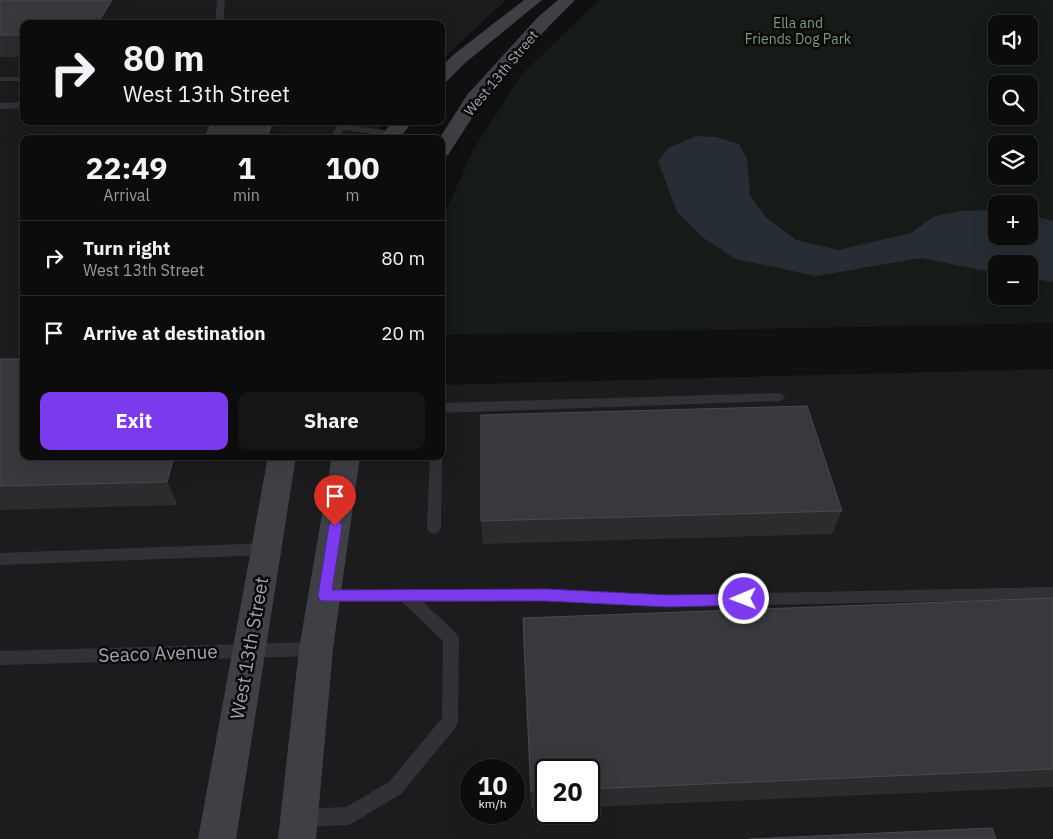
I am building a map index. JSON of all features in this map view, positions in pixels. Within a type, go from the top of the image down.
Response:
[{"type":"main road","name":"West 13th Street","points":[[445,73],[459,59],[534,0]]},
{"type":"main road","name":"West 13th Street","points":[[445,145],[474,99],[544,21],[567,0]]},
{"type":"main road","name":"West 13th Street","points":[[217,839],[281,460]]},
{"type":"main road","points":[[298,828],[316,648],[345,460]]},
{"type":"lane","points":[[219,20],[220,0]]},
{"type":"lane","points":[[0,79],[20,79]]},
{"type":"lane","points":[[0,106],[20,105]]},
{"type":"lane","points":[[335,135],[343,125]]},
{"type":"lane","points":[[351,125],[395,131]]},
{"type":"lane","points":[[445,408],[780,398]]},
{"type":"lane","points":[[434,528],[436,460]]},
{"type":"lane","points":[[0,559],[266,549]]},
{"type":"lane","points":[[324,596],[546,595],[667,601],[1053,593]]},
{"type":"lane","points":[[298,828],[348,816],[395,788],[450,721],[451,638],[405,595]]},
{"type":"lane","name":"Seaco Avenue","points":[[0,658],[316,648]]},
{"type":"shaded area","points":[[0,0],[506,0],[445,56],[445,20],[20,20],[20,125],[383,125],[374,135],[20,135],[20,460],[445,460],[445,385],[1053,369],[1053,839],[0,839]]},
{"type":"shaded area","points":[[696,136],[716,137],[739,144],[747,159],[750,195],[766,217],[796,240],[838,250],[911,233],[933,217],[959,211],[988,210],[988,245],[1038,245],[1038,217],[1053,221],[1053,282],[1038,280],[1038,255],[988,255],[988,271],[921,258],[816,276],[736,259],[702,237],[677,212],[658,161],[668,148]]},
{"type":"green space","name":"Ella and Friends Dog Park","points":[[599,0],[1053,0],[1053,323],[445,335],[445,214],[473,150],[521,75]]},
{"type":"building","points":[[0,0],[112,0],[100,20],[20,20],[20,35],[0,35]]},
{"type":"building","points":[[210,125],[271,125],[268,135],[207,135]]},
{"type":"building","points":[[0,359],[20,359],[20,460],[173,460],[167,482],[0,486]]},
{"type":"building","points":[[807,406],[842,511],[481,521],[481,415]]},
{"type":"building","points":[[1053,598],[1053,769],[600,789],[600,759],[535,759],[535,792],[531,792],[523,618]]},
{"type":"building","points":[[992,828],[996,839],[749,839]]},
{"type":"route","points":[[335,526],[324,596],[546,595],[667,601],[744,599]]}]
